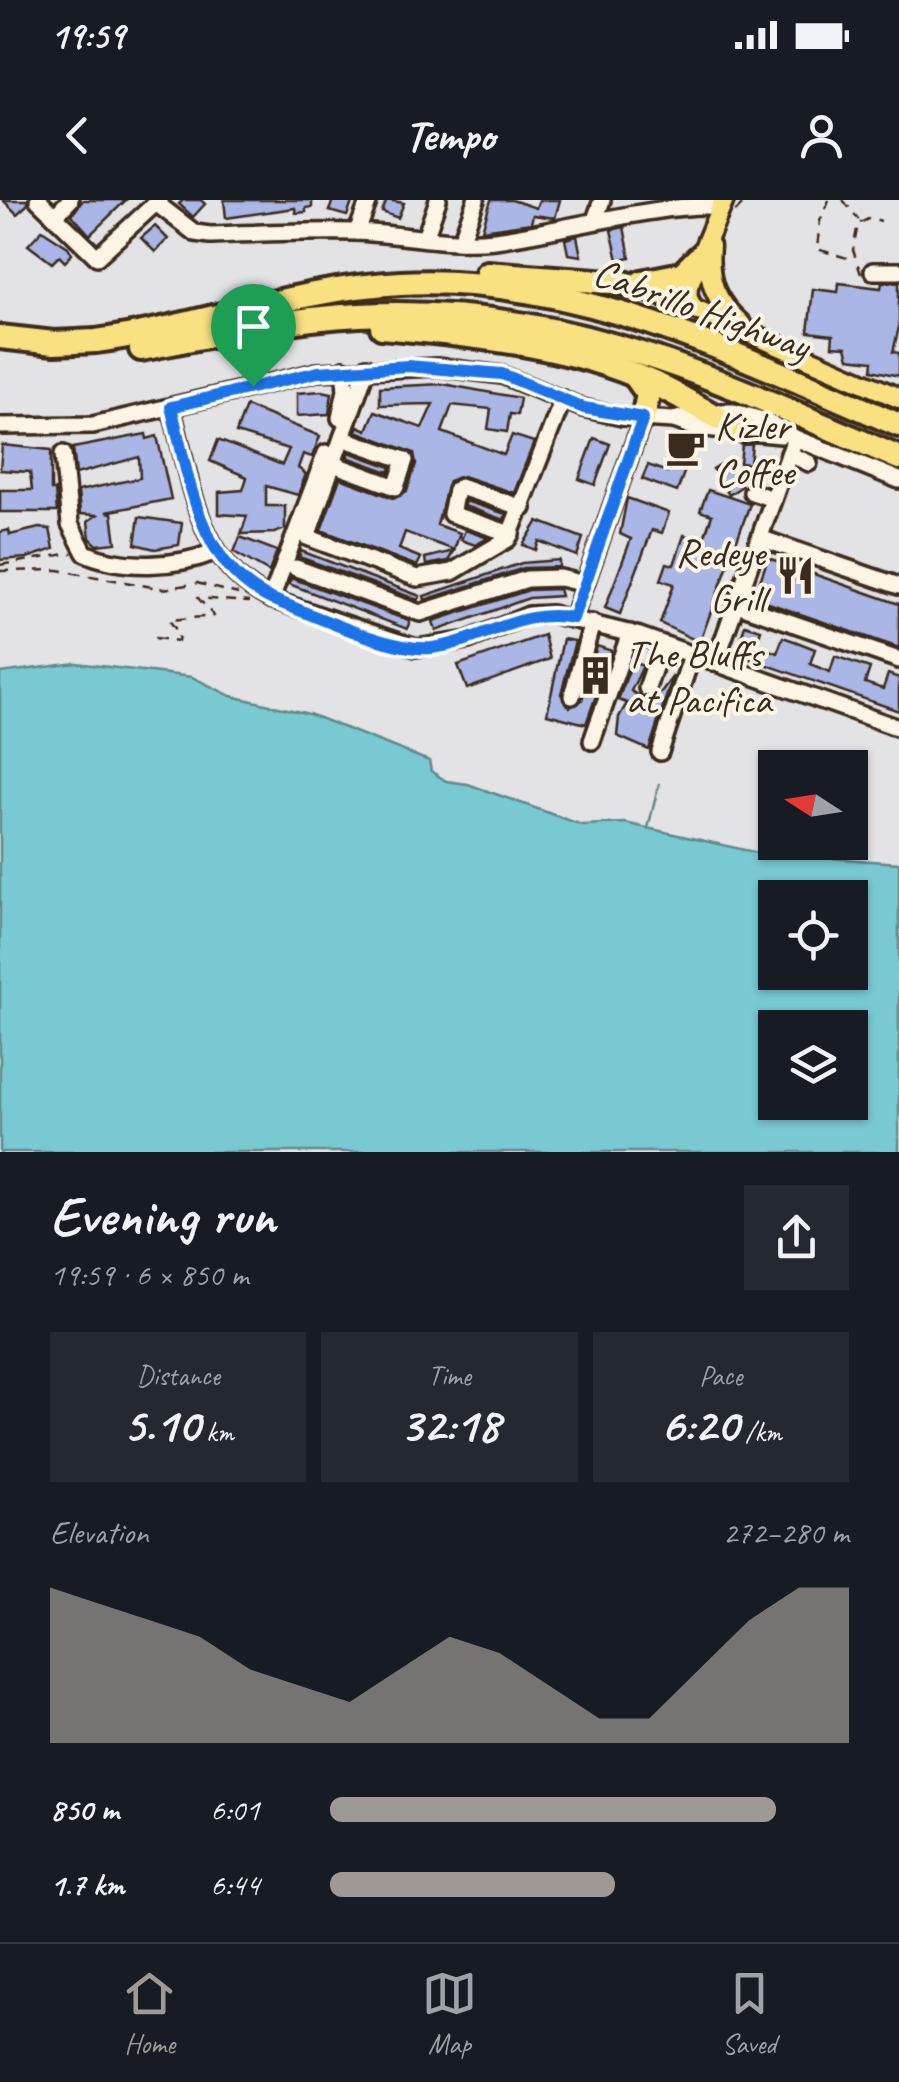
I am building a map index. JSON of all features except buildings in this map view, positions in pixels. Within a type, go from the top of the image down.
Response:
[{"type":"highway","points":[[401,283],[431,272],[624,284],[668,279],[682,274],[705,246]]},
{"type":"highway","name":"Cabrillo Highway","points":[[0,337],[54,342],[106,340],[325,292],[401,283],[512,290],[634,316],[723,349],[899,425]]},
{"type":"highway","points":[[624,284],[686,300]]},
{"type":"highway","name":"Cabrillo Highway","points":[[0,352],[98,355],[253,327],[400,314],[486,318],[548,327],[670,361],[899,458]]},
{"type":"highway","points":[[253,327],[377,327],[468,336],[570,355],[635,376],[750,435]]},
{"type":"highway","points":[[635,376],[648,394],[643,418]]},
{"type":"main road","points":[[723,204],[686,300],[695,309],[899,398]]},
{"type":"main road","points":[[705,246],[709,280],[717,299],[753,334]]},
{"type":"street","points":[[38,200],[97,257],[157,202],[194,233],[210,236],[357,232],[461,240],[494,240],[659,207],[723,204]]},
{"type":"street","points":[[55,216],[70,200]]},
{"type":"street","points":[[357,232],[369,200]]},
{"type":"street","points":[[425,238],[438,200]]},
{"type":"street","points":[[461,240],[476,200]]},
{"type":"street","points":[[595,220],[602,200]]},
{"type":"street","points":[[868,274],[899,270]]},
{"type":"street","points":[[367,367],[307,538],[417,578],[452,572],[511,534],[564,399]]},
{"type":"street","points":[[0,426],[94,425],[344,368],[367,367],[486,372],[518,379],[564,399],[581,415],[674,420],[693,427],[795,438]]},
{"type":"street","points":[[271,599],[342,412],[344,368]]},
{"type":"street","points":[[171,407],[214,552],[248,588],[271,599],[416,648],[468,640],[529,615],[573,618],[630,633],[899,728]]},
{"type":"street","points":[[674,420],[703,412],[734,412],[766,421],[795,438],[899,480]]},
{"type":"street","points":[[573,618],[626,489],[643,418]]},
{"type":"street","points":[[668,437],[674,420]]},
{"type":"street","points":[[730,449],[750,435]]},
{"type":"street","points":[[333,464],[396,486],[406,460],[342,438]]},
{"type":"street","points":[[714,663],[795,438]]},
{"type":"street","points":[[63,454],[70,524],[85,553],[97,558],[161,563],[192,561],[214,552]]},
{"type":"street","points":[[789,454],[809,462]]},
{"type":"street","points":[[511,534],[451,514],[456,490],[460,487],[523,508]]},
{"type":"street","points":[[752,492],[773,499]]},
{"type":"street","points":[[760,538],[782,540],[897,582]]},
{"type":"street","points":[[296,568],[420,613],[527,579],[560,578],[584,584]]},
{"type":"street","points":[[736,604],[899,660]]},
{"type":"street","points":[[416,648],[420,613]]},
{"type":"street","points":[[572,696],[592,623]]},
{"type":"street","points":[[592,742],[630,633]]},
{"type":"street","points":[[647,688],[662,644]]},
{"type":"street","points":[[660,752],[692,655]]},
{"type":"path","points":[[830,200],[820,221],[818,248],[855,260],[868,274]]},
{"type":"path","points":[[842,200],[860,221],[881,222]]},
{"type":"path","points":[[855,260],[860,221]]},
{"type":"path","points":[[0,565],[57,559],[78,550]]},
{"type":"path","points":[[0,571],[58,570],[164,589],[197,583],[238,594]]},
{"type":"path","points":[[154,638],[178,641],[180,634],[169,620],[214,616],[198,598],[244,603],[271,599]]},
{"type":"water","points":[[76,663],[192,677],[231,696],[309,714],[429,761],[431,771],[446,781],[468,784],[582,825],[625,823],[758,853],[758,860],[899,863],[899,1152],[0,1152],[0,673]]},
{"type":"waterway","points":[[648,828],[659,784]]},
{"type":"place","name":"Kizler Coffee","points":[[685,448]]},
{"type":"place","name":"Redeye Grill","points":[[795,575]]},
{"type":"place","name":"The Bluffs at Pacifica","points":[[596,676]]},
{"type":"route","points":[[344,368],[464,369],[518,379],[594,411],[643,418],[573,618],[529,615],[468,640],[416,648],[248,588],[214,552],[171,407],[253,386],[344,368]]}]
